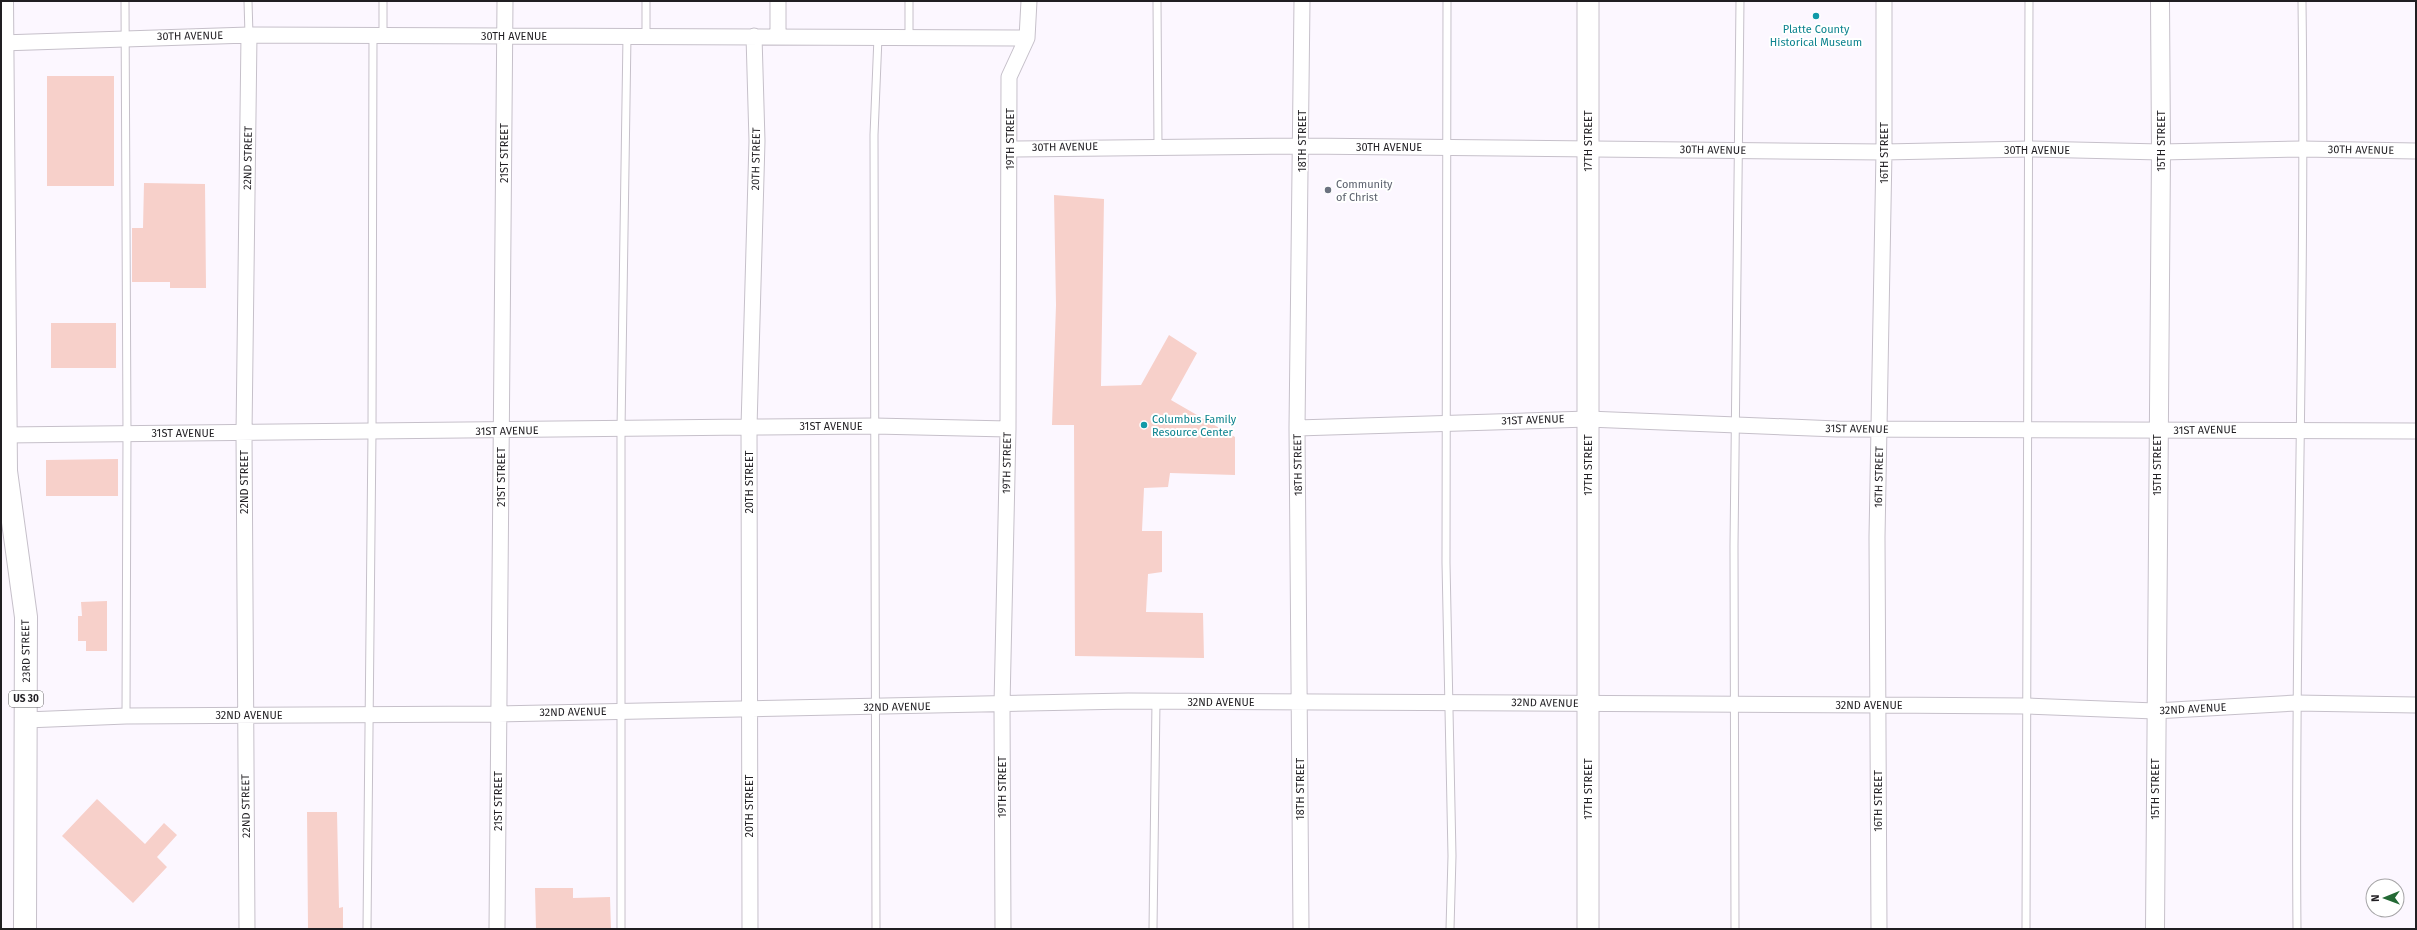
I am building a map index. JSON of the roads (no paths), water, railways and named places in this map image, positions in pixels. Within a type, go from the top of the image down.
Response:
[{"type":"highway","name":"23RD STREET","points":[[2,1],[3,435],[6,471],[26,617],[25,929]]},
{"type":"highway","name":"23RD STREET","points":[[1,509],[6,471]]},
{"type":"main road","name":"17TH STREET","points":[[1588,1],[1588,929]]},
{"type":"street","name":"21ST STREET","points":[[497,929],[505,1]]},
{"type":"street","points":[[778,1],[778,36]]},
{"type":"street","name":"19TH STREET","points":[[1003,929],[1002,705],[1008,429],[1010,77],[1027,38],[1029,1]]},
{"type":"street","name":"18TH STREET","points":[[1301,929],[1297,428],[1302,146],[1302,1]]},
{"type":"street","name":"16TH STREET","points":[[1879,929],[1878,705],[1884,152],[1884,1]]},
{"type":"street","name":"15TH STREET","points":[[2155,929],[2155,712],[2161,152],[2160,1]]},
{"type":"street","name":"30TH AVENUE","points":[[1,43],[126,37],[249,35],[1027,38]]},
{"type":"street","name":"22ND STREET","points":[[247,929],[244,715],[244,433],[249,35]]},
{"type":"street","name":"20TH STREET","points":[[750,929],[748,710],[749,427],[757,141],[754,36]]},
{"type":"street","name":"30TH AVENUE","points":[[1010,148],[1302,146],[1884,152],[2029,150],[2161,152],[2302,149],[2416,151]]},
{"type":"street","name":"31ST AVENUE","points":[[1297,428],[1588,418],[1880,430],[2158,431],[2299,429],[2416,431]]},
{"type":"street","name":"31ST AVENUE","points":[[3,435],[874,426],[1008,429]]},
{"type":"street","name":"32ND AVENUE","points":[[26,720],[126,716],[498,714],[1156,702],[1449,702],[2026,706],[2155,712],[2296,703],[2416,705]]},
{"type":"lane","points":[[126,1],[126,716]]},
{"type":"lane","points":[[248,1],[249,35]]},
{"type":"lane","points":[[367,929],[378,35],[383,1]]},
{"type":"lane","points":[[646,1],[646,36]]},
{"type":"lane","points":[[909,1],[909,37]]},
{"type":"lane","points":[[1157,1],[1158,146]]},
{"type":"lane","points":[[1447,1],[1445,147],[1446,423],[1452,856],[1450,929]]},
{"type":"lane","points":[[1735,929],[1736,425],[1740,1]]},
{"type":"lane","points":[[2026,929],[2029,1]]},
{"type":"lane","points":[[2297,929],[2296,703],[2302,149],[2302,1]]},
{"type":"lane","points":[[621,929],[621,428],[627,36]]},
{"type":"lane","points":[[876,929],[874,708],[874,143],[878,37]]},
{"type":"lane","points":[[1153,929],[1156,702]]},
{"type":"place","name":"Platte County Historical Museum","points":[[1816,16]]},
{"type":"place","name":"Community of Christ","points":[[1328,190]]},
{"type":"place","name":"Columbus Family Resource Center","points":[[1144,425]]}]
